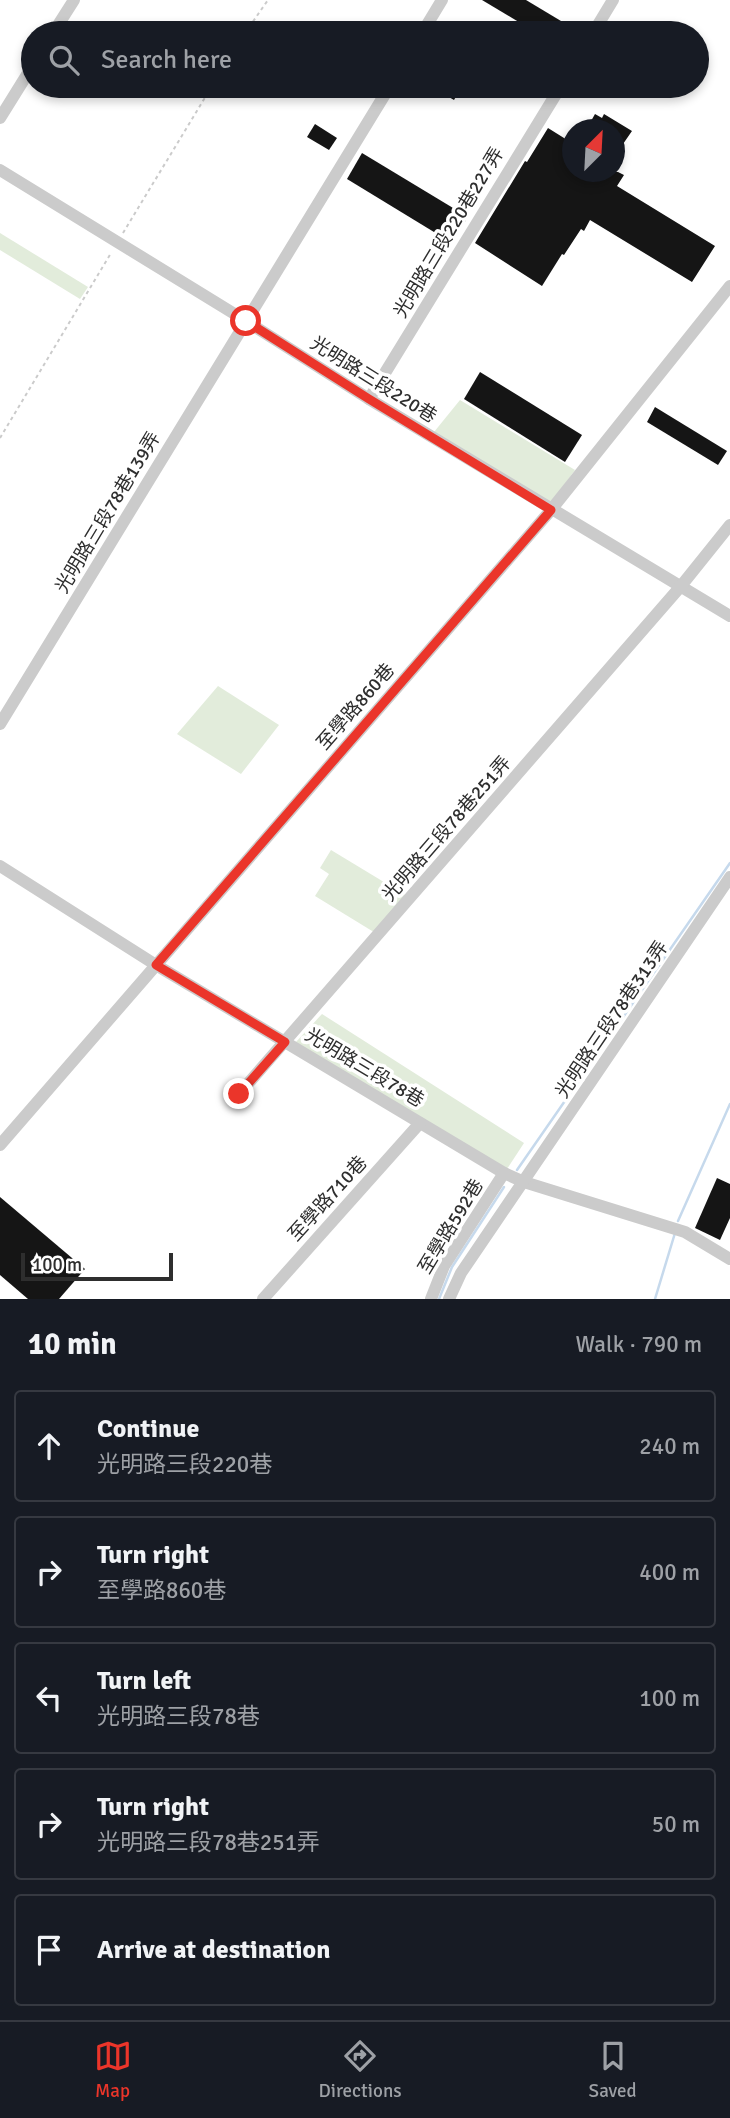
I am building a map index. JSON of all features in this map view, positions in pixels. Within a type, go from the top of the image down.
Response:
[{"type":"street","points":[[61,21],[74,0]]},
{"type":"street","points":[[429,21],[442,0]]},
{"type":"street","points":[[600,21],[613,0]]},
{"type":"street","points":[[0,118],[21,84]]},
{"type":"street","name":"光明路三段78巷139弄","points":[[0,724],[383,98]]},
{"type":"street","name":"光明路三段220巷227弄","points":[[369,399],[554,98]]},
{"type":"street","name":"光明路三段220巷","points":[[0,170],[369,399],[730,616]]},
{"type":"street","name":"至學路860巷","points":[[0,1145],[551,510],[730,286]]},
{"type":"street","name":"光明路三段78巷251弄","points":[[239,1094],[681,586],[730,524]]},
{"type":"street","name":"光明路三段78巷","points":[[0,866],[156,965],[504,1173],[524,1182],[685,1232],[730,1259]]},
{"type":"street","name":"光明路三段78巷313弄","points":[[449,1299],[461,1273],[730,877]]},
{"type":"street","name":"至學路710巷","points":[[263,1299],[420,1123]]},
{"type":"street","name":"至學路592巷","points":[[431,1299],[444,1265],[504,1173]]},
{"type":"path","points":[[253,21],[268,0]]},
{"type":"path","points":[[0,438],[205,98]]},
{"type":"green space","points":[[0,233],[88,287],[80,299],[0,250]]},
{"type":"green space","points":[[460,400],[575,470],[551,503],[434,432]]},
{"type":"green space","points":[[218,686],[279,725],[241,774],[177,734]]},
{"type":"green space","points":[[331,850],[407,896],[377,934],[315,896],[329,874],[320,868]]},
{"type":"green space","points":[[322,1014],[524,1143],[507,1169],[295,1043]]},
{"type":"building","points":[[482,0],[526,0],[561,21],[517,21]]},
{"type":"building","points":[[595,114],[602,118],[604,114],[612,119],[592,119]]},
{"type":"building","points":[[315,124],[337,138],[329,150],[307,137]]},
{"type":"building","points":[[625,127],[632,131],[625,141]]},
{"type":"building","points":[[548,128],[562,137],[562,182],[620,182],[617,186],[715,246],[692,282],[590,220],[584,231],[581,229],[564,255],[562,254],[542,286],[475,243],[525,161],[527,162]]},
{"type":"building","points":[[362,153],[468,217],[452,243],[347,179]]},
{"type":"building","points":[[480,372],[582,435],[565,462],[464,399]]},
{"type":"building","points":[[655,407],[727,451],[718,465],[647,422]]},
{"type":"building","points":[[717,1178],[730,1184],[730,1218],[720,1240],[695,1228]]},
{"type":"building","points":[[0,1197],[85,1269],[59,1299],[28,1299],[0,1275]]},
{"type":"waterway","points":[[517,1170],[730,863]]},
{"type":"waterway","points":[[678,1221],[730,1104]]},
{"type":"waterway","points":[[439,1299],[452,1267],[504,1187]]},
{"type":"waterway","points":[[655,1299],[675,1233]]},
{"type":"route","points":[[239,1094],[285,1042],[156,965],[551,510],[246,321]]}]
